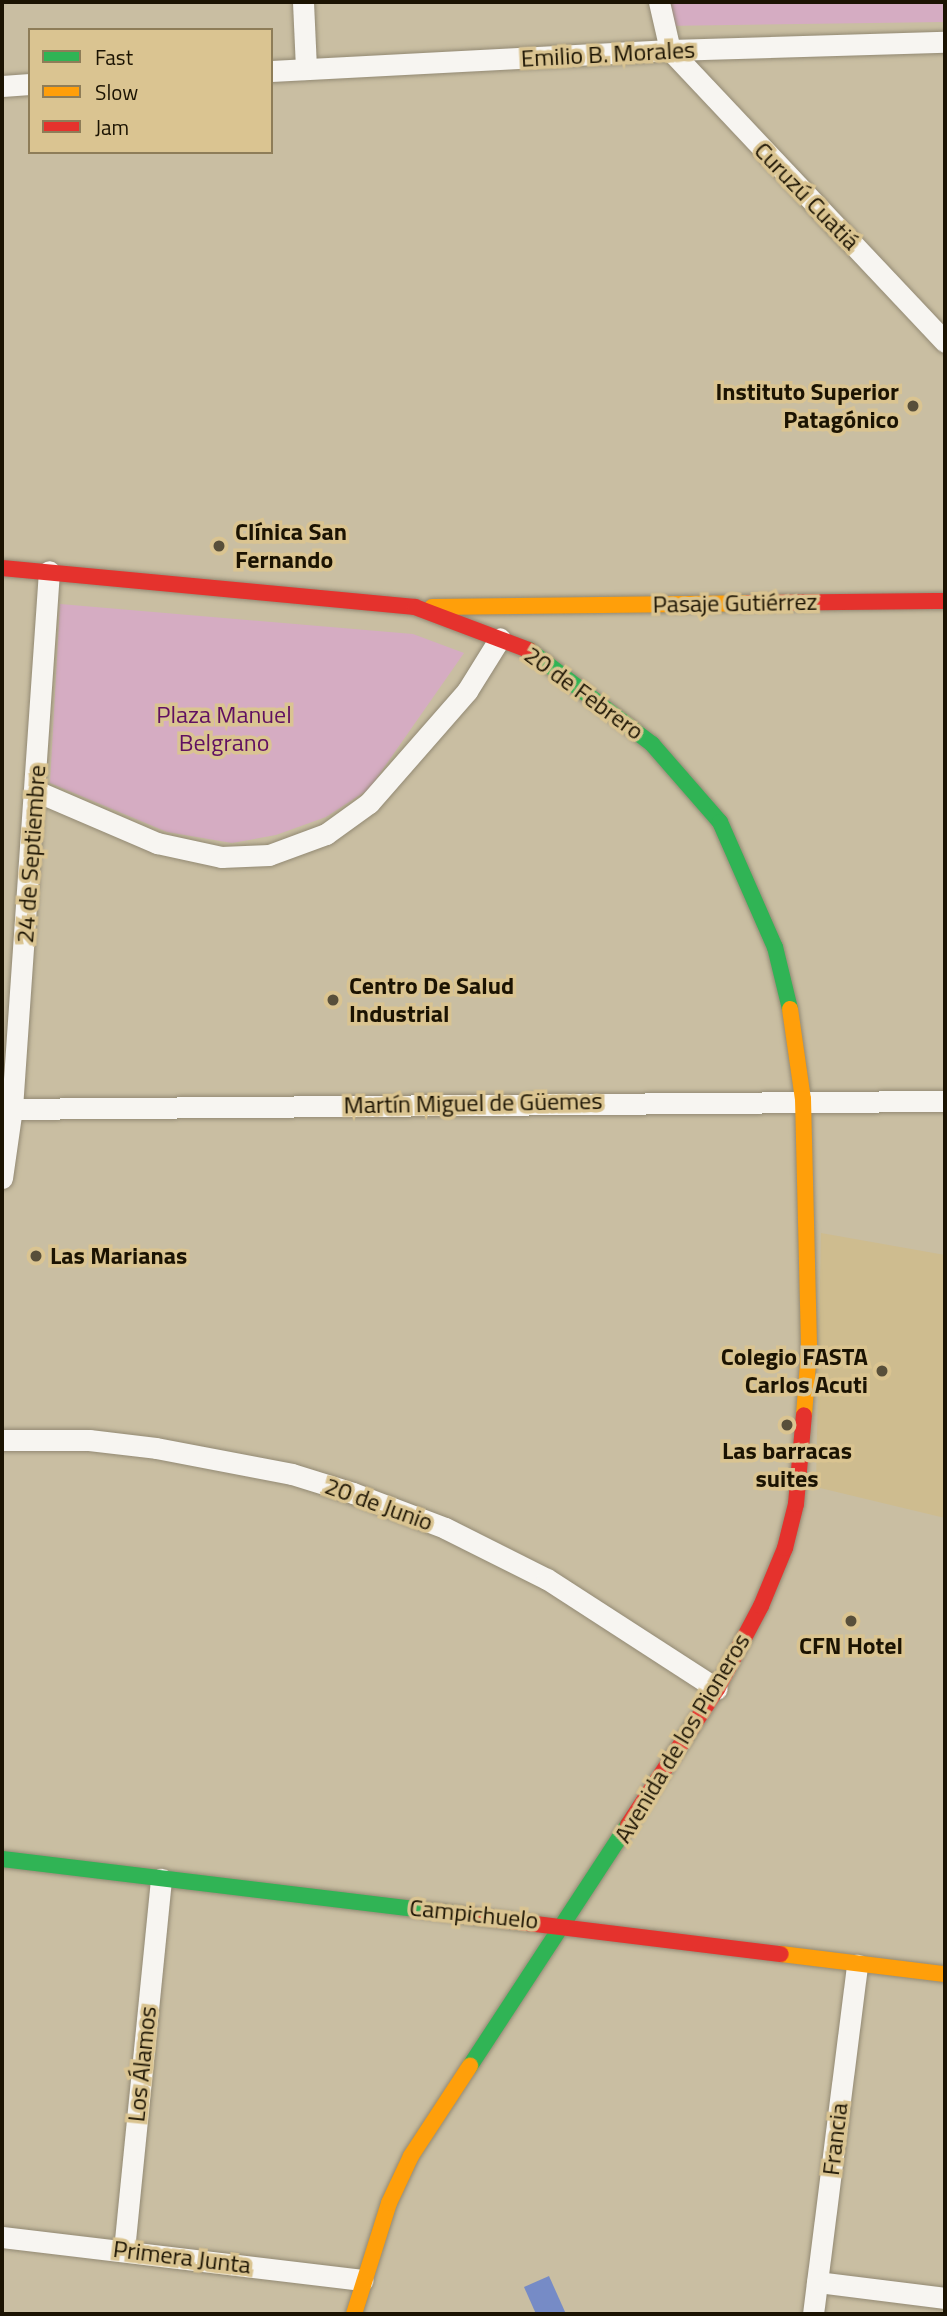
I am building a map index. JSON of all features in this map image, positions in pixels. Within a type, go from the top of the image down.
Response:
[{"type":"main road","points":[[2,558],[10,569]]},
{"type":"main road","name":"20 de Febrero","points":[[10,569],[415,607],[534,652],[652,744],[720,822],[775,947],[791,1011],[803,1100]]},
{"type":"main road","name":"Pasaje Gutiérrez","points":[[415,607],[945,601]]},
{"type":"main road","points":[[500,638],[525,607]]},
{"type":"main road","name":"Avenida de los Pioneros","points":[[354,2314],[362,2280],[411,2156],[717,1689],[761,1606],[796,1504],[809,1350],[803,1100]]},
{"type":"main road","name":"Campichuelo","points":[[2,1860],[563,1924],[857,1965],[945,1974]]},
{"type":"street","points":[[303,2],[306,69]]},
{"type":"street","points":[[659,2],[670,50]]},
{"type":"street","name":"Emilio B. Morales","points":[[273,71],[670,50],[945,42]]},
{"type":"street","name":"Curuzú Cuatiá","points":[[670,50],[945,342]]},
{"type":"street","points":[[2,86],[28,84]]},
{"type":"street","name":"24 de Septiembre","points":[[2,1178],[36,791],[49,571]]},
{"type":"street","points":[[36,791],[157,843],[221,857],[270,855],[326,834],[369,803],[467,691],[500,638]]},
{"type":"street","name":"Martín Miguel de Güemes","points":[[7,1109],[803,1100],[945,1101]]},
{"type":"street","name":"20 de Junio","points":[[2,1440],[89,1440],[156,1448],[292,1474],[353,1493],[444,1528],[547,1579],[717,1689]]},
{"type":"street","name":"Los Álamos","points":[[124,2250],[161,1879]]},
{"type":"street","name":"Francia","points":[[813,2314],[857,1965]]},
{"type":"street","name":"Primera Junta","points":[[2,2237],[362,2280]]},
{"type":"street","points":[[817,2282],[945,2298]]},
{"type":"shaded area","name":"Colegio FASTA Carlos Acuti","points":[[821,1233],[945,1255],[945,1518],[816,1487]]},
{"type":"green space","points":[[659,2],[945,2],[945,22],[662,26]]},
{"type":"green space","name":"Plaza Manuel Belgrano","points":[[60,604],[413,634],[464,653],[369,789],[326,817],[276,835],[232,843],[167,832],[50,783]]},
{"type":"water","points":[[549,2276],[566,2314],[536,2314],[524,2287]]},
{"type":"traffic: fast","points":[[529,650],[652,744],[720,822],[775,947],[790,1009]]},
{"type":"traffic: fast","points":[[470,2066],[628,1825]]},
{"type":"traffic: fast","points":[[2,1859],[462,1915]]},
{"type":"traffic: slow","points":[[432,607],[749,603]]},
{"type":"traffic: slow","points":[[790,1009],[803,1099],[809,1350],[804,1415]]},
{"type":"traffic: slow","points":[[781,1954],[945,1974]]},
{"type":"traffic: slow","points":[[354,2314],[389,2203],[411,2156],[470,2066]]},
{"type":"traffic: jam","points":[[2,568],[415,607],[529,650]]},
{"type":"traffic: jam","points":[[749,603],[945,601]]},
{"type":"traffic: jam","points":[[628,1825],[717,1689],[761,1606],[785,1548],[796,1504],[804,1415]]},
{"type":"traffic: jam","points":[[462,1915],[781,1954]]},
{"type":"place","name":"Instituto Superior Patagónico","points":[[913,406]]},
{"type":"place","name":"Clínica San Fernando","points":[[219,546]]},
{"type":"place","name":"Centro De Salud Industrial","points":[[333,1000]]},
{"type":"place","name":"Las Marianas","points":[[36,1256]]},
{"type":"place","name":"Colegio FASTA Carlos Acuti","points":[[882,1371]]},
{"type":"place","name":"Las barracas suites","points":[[787,1425]]},
{"type":"place","name":"CFN Hotel","points":[[851,1621]]}]
